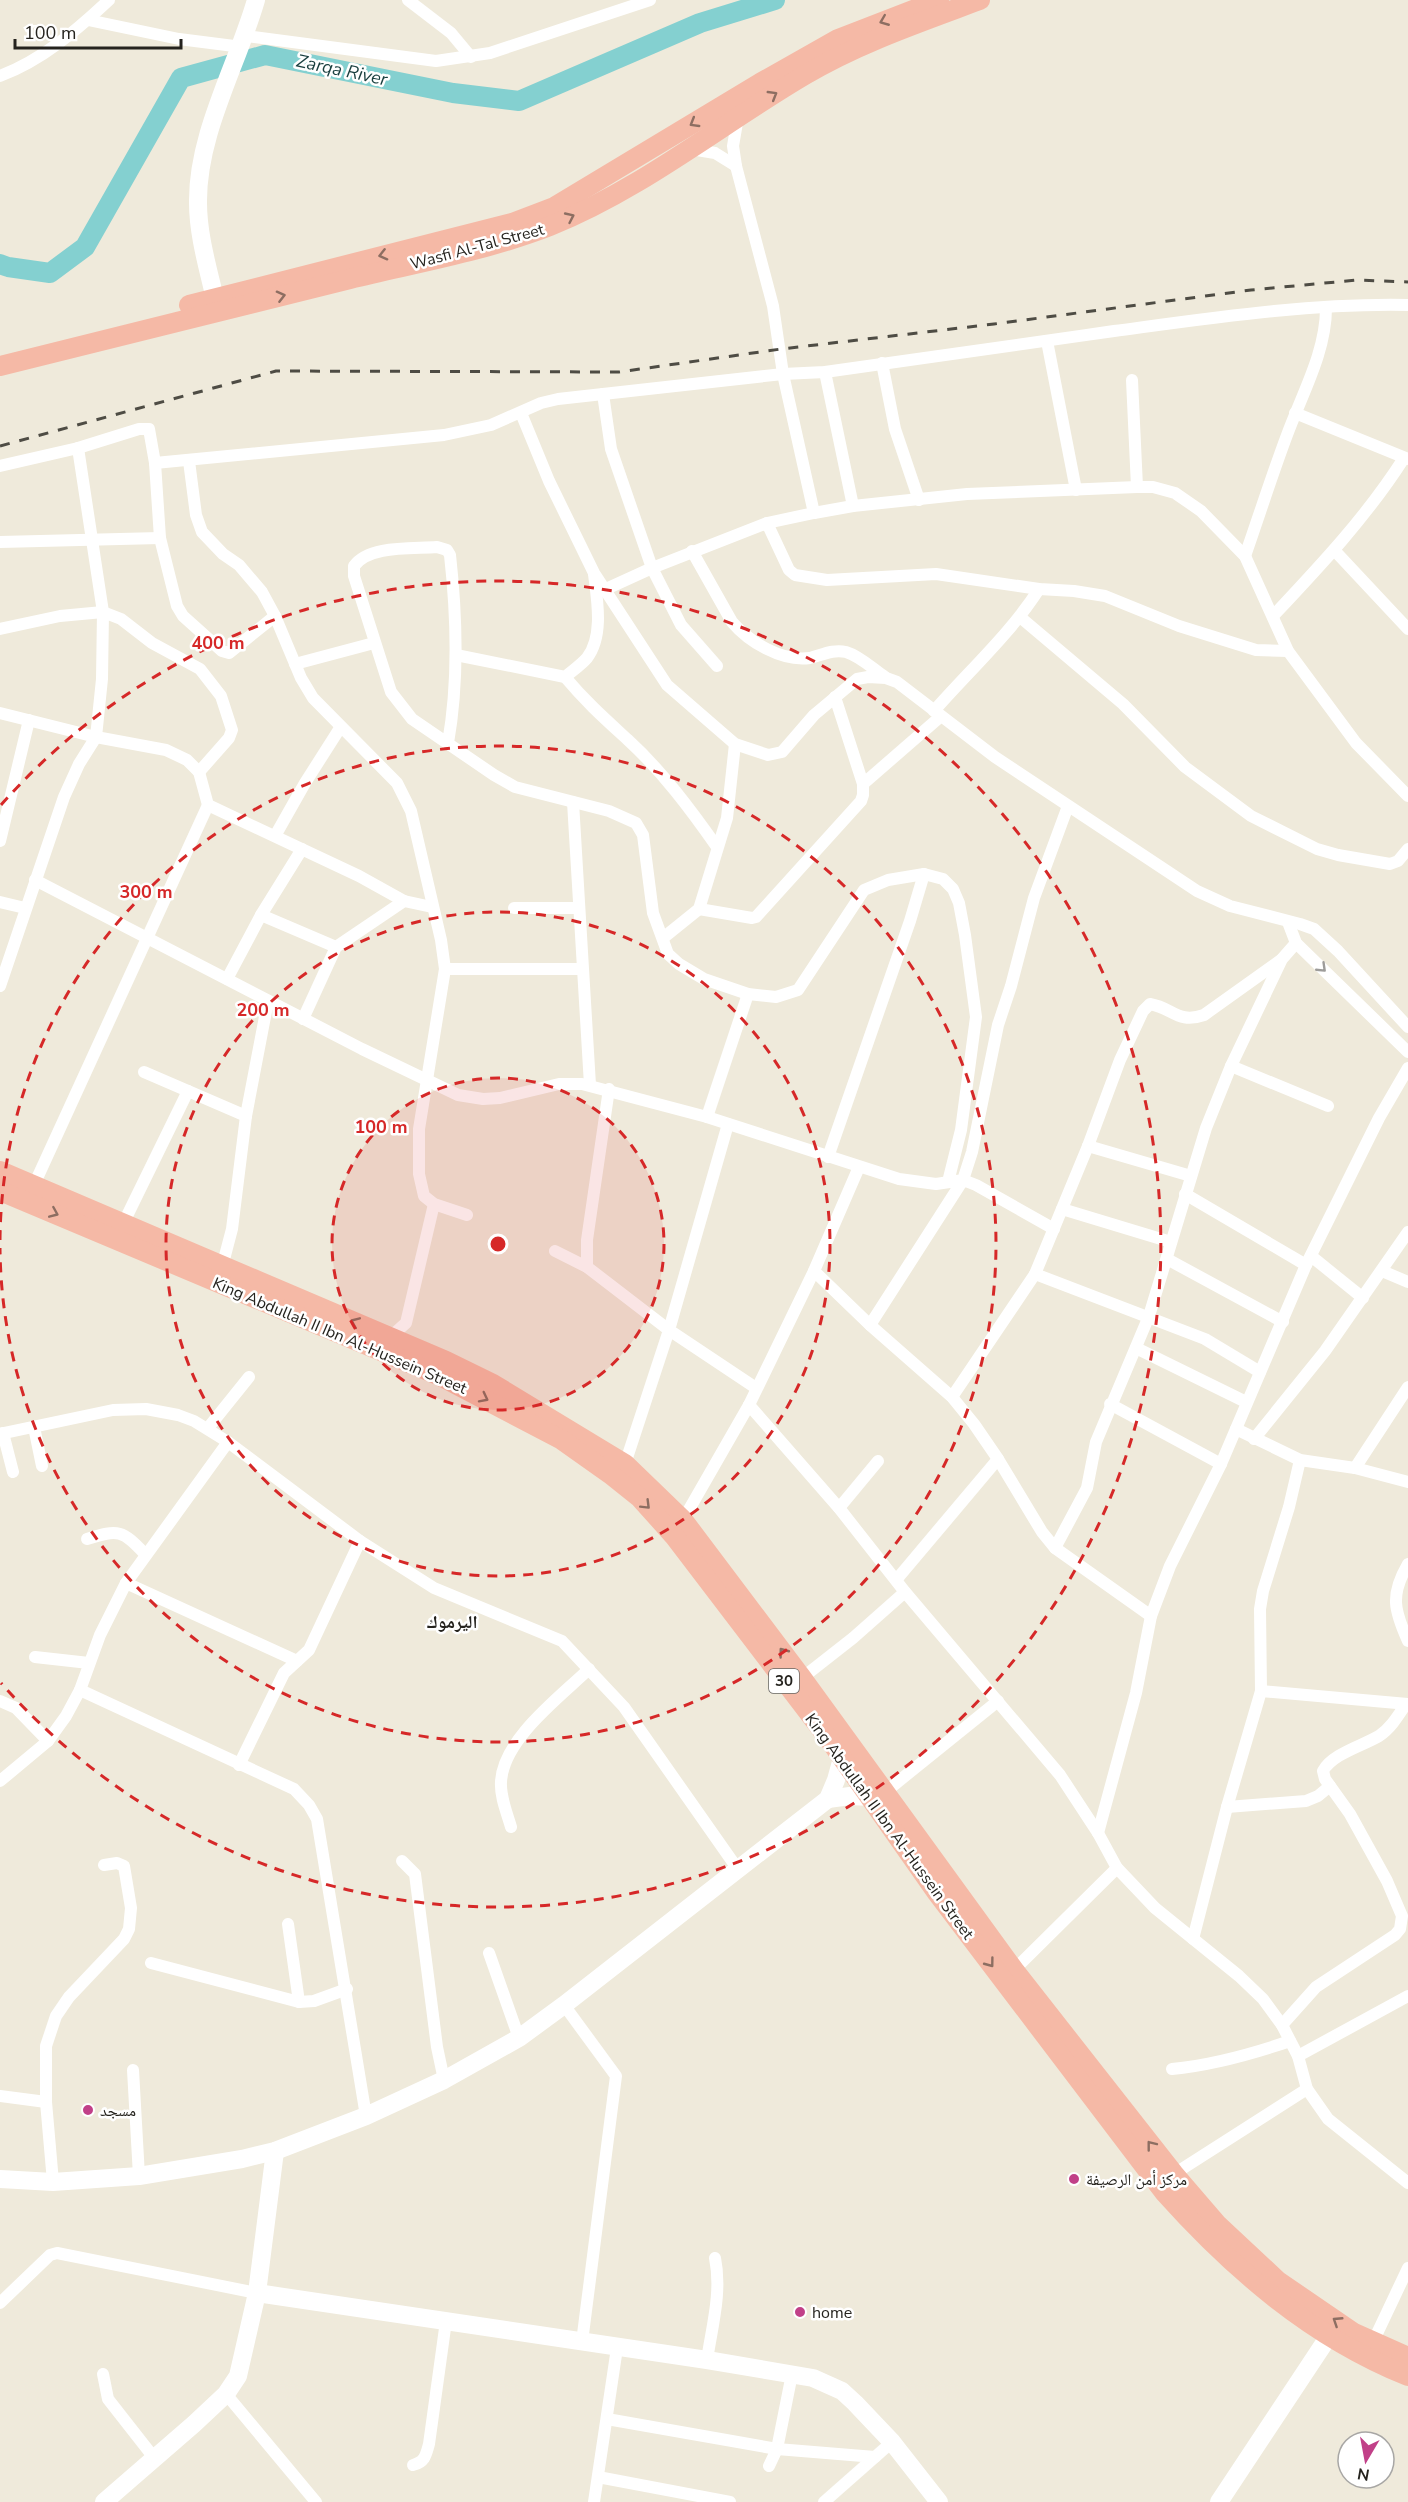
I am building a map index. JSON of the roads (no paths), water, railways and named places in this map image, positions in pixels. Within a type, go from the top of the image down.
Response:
[{"type":"main road","name":"Wasfi Al-Tal Street","points":[[0,366],[514,238],[549,226],[760,83],[842,47],[939,0]]},
{"type":"main road","name":"Wasfi Al-Tal Street","points":[[0,355],[512,223],[614,183],[691,149],[738,116],[808,73],[842,47],[894,32],[980,0]]},
{"type":"main road","name":"King Abdullah II Ibn Al-Hussein Street","points":[[0,1171],[222,1267],[384,1343],[438,1374],[538,1425],[587,1456],[639,1498],[674,1536],[842,1758],[877,1795]]},
{"type":"main road","name":"King Abdullah II Ibn Al-Hussein Street","points":[[0,1191],[493,1384],[626,1464],[683,1520],[802,1678],[877,1795],[944,1888],[1124,2125],[1174,2174],[1217,2224],[1278,2281],[1354,2333],[1408,2357]]},
{"type":"main road","name":"King Abdullah II Ibn Al-Hussein Street","points":[[944,1888],[1014,1970],[1124,2125],[1164,2192],[1235,2266],[1269,2294],[1329,2336],[1408,2376]]},
{"type":"street","points":[[0,76],[32,62],[88,20],[109,0]]},
{"type":"street","points":[[215,298],[201,234],[198,201],[204,155],[218,107],[241,48],[256,0]]},
{"type":"street","points":[[408,0],[451,33],[471,57]]},
{"type":"street","points":[[88,20],[179,39],[241,48],[436,61],[471,57],[650,0]]},
{"type":"street","points":[[738,116],[733,146],[736,166],[773,306],[783,374],[814,513]]},
{"type":"street","points":[[691,149],[715,153],[736,166]]},
{"type":"street","points":[[154,463],[444,435],[490,425],[541,403],[558,399],[783,374],[825,372],[1167,324],[1326,308],[1408,305]]},
{"type":"street","points":[[1245,556],[1295,413],[1319,353],[1326,308]]},
{"type":"street","points":[[1047,340],[1076,490]]},
{"type":"street","points":[[882,363],[895,429],[919,500]]},
{"type":"street","points":[[825,372],[853,506]]},
{"type":"street","points":[[1132,380],[1137,487]]},
{"type":"street","points":[[603,394],[612,449],[652,567],[681,625],[717,666]]},
{"type":"street","points":[[521,413],[549,481],[594,573],[667,685],[735,744],[768,755],[782,752],[814,715],[858,679],[886,678]]},
{"type":"street","points":[[1274,615],[1335,551],[1374,504],[1406,458],[1295,413]]},
{"type":"street","points":[[0,466],[147,429],[151,432],[160,538],[177,606],[183,616],[222,651],[232,651],[275,616]]},
{"type":"street","points":[[0,986],[64,797],[79,764],[96,737],[102,679],[103,612],[78,448]]},
{"type":"street","points":[[189,461],[196,515],[202,531],[216,548],[239,565],[253,580],[275,616],[295,664],[313,698],[340,728],[365,749],[397,783],[411,811],[441,940],[445,969],[419,1129],[419,1174],[424,1196],[434,1204],[467,1215]]},
{"type":"street","points":[[606,589],[652,567],[767,523],[814,513],[853,506],[967,494],[1153,487],[1175,493],[1201,512],[1245,556],[1274,615],[1288,651],[1356,743],[1408,796]]},
{"type":"street","points":[[767,523],[789,570],[795,575],[827,580],[936,574],[1039,589],[1074,591],[1104,596],[1179,626],[1256,650],[1288,651]]},
{"type":"street","points":[[0,542],[160,538]]},
{"type":"street","points":[[448,743],[452,719],[456,655],[456,606],[450,555],[447,550],[437,547],[372,552],[362,556],[353,569],[354,576],[391,692],[400,706],[412,718],[494,776],[515,787],[609,811],[636,823],[645,844],[653,913],[668,954],[679,964],[704,979],[748,994],[776,997],[798,990],[864,890],[888,880],[924,874],[943,879],[953,889],[959,903],[976,1017],[961,1130],[948,1182]]},
{"type":"street","points":[[692,551],[732,622],[755,642],[772,651],[801,658],[835,651],[856,656],[886,678],[897,682],[937,714],[1068,806],[1197,891],[1230,906],[1314,929],[1338,951],[1408,1027]]},
{"type":"street","points":[[1335,551],[1408,629]]},
{"type":"street","points":[[565,677],[587,657],[597,628],[594,573]]},
{"type":"street","points":[[863,784],[937,714],[978,660],[1020,617],[1039,589]]},
{"type":"street","points":[[0,629],[60,616],[103,612],[121,619],[152,643],[200,669],[221,696],[232,725],[231,734],[198,772]]},
{"type":"street","points":[[1020,617],[1123,704],[1185,767],[1251,816],[1317,849],[1338,855],[1390,864],[1395,863],[1408,849]]},
{"type":"street","points":[[295,664],[374,643]]},
{"type":"street","points":[[456,655],[565,677],[585,702],[628,740],[690,808],[717,847]]},
{"type":"street","points":[[699,909],[756,917],[861,801],[863,784],[835,697]]},
{"type":"street","points":[[0,713],[96,737],[165,750],[187,760],[198,772],[208,805],[34,1185]]},
{"type":"street","points":[[0,841],[29,720]]},
{"type":"street","points":[[275,836],[340,728]]},
{"type":"street","points":[[663,938],[699,909],[727,818],[735,744]]},
{"type":"street","points":[[573,802],[590,1085]]},
{"type":"street","points":[[208,805],[359,876],[404,901],[432,907]]},
{"type":"street","points":[[870,1325],[963,1180],[972,1152],[998,1025],[1011,986],[1034,898],[1068,806]]},
{"type":"street","points":[[227,979],[261,915],[302,849]]},
{"type":"street","points":[[828,1157],[910,921],[924,874]]},
{"type":"street","points":[[34,880],[268,1001],[458,1095],[483,1099],[500,1098],[571,1083],[609,1089],[707,1117],[859,1167],[921,1183],[963,1180],[1054,1229]]},
{"type":"street","points":[[303,1018],[336,947],[404,901]]},
{"type":"street","points":[[0,902],[25,908]]},
{"type":"street","points":[[514,909],[579,908]]},
{"type":"street","points":[[261,915],[336,947]]},
{"type":"street","points":[[1288,922],[1296,943],[1408,1052]]},
{"type":"street","points":[[952,1397],[1035,1274],[1138,1018],[1150,1004],[1183,1019],[1193,1019],[1204,1015],[1282,959],[1296,943]]},
{"type":"street","points":[[1055,1548],[1087,1488],[1096,1442],[1110,1404],[1149,1316],[1206,1128],[1231,1066],[1282,959]]},
{"type":"street","points":[[445,969],[582,969]]},
{"type":"street","points":[[707,1117],[748,994]]},
{"type":"street","points":[[222,1267],[232,1229],[246,1116],[268,1001]]},
{"type":"street","points":[[1231,1066],[1328,1106]]},
{"type":"street","points":[[1098,1833],[1136,1694],[1151,1616],[1170,1566],[1221,1464],[1309,1260],[1379,1118],[1408,1068]]},
{"type":"street","points":[[144,1072],[246,1116]]},
{"type":"street","points":[[587,1267],[587,1240],[609,1089]]},
{"type":"street","points":[[123,1224],[188,1091]]},
{"type":"street","points":[[626,1464],[669,1330],[728,1124]]},
{"type":"street","points":[[1088,1146],[1191,1176]]},
{"type":"street","points":[[683,1520],[749,1405],[813,1271],[859,1167]]},
{"type":"street","points":[[1185,1194],[1309,1260],[1363,1298]]},
{"type":"street","points":[[384,1343],[403,1327],[408,1318],[434,1204]]},
{"type":"street","points":[[1062,1209],[1171,1242]]},
{"type":"street","points":[[1254,1439],[1325,1351],[1408,1232]]},
{"type":"street","points":[[555,1251],[587,1267],[669,1330],[756,1388]]},
{"type":"street","points":[[1167,1259],[1283,1322]]},
{"type":"street","points":[[813,1271],[952,1397],[974,1424],[1042,1532],[1055,1548],[1151,1616]]},
{"type":"street","points":[[1382,1271],[1408,1282]]},
{"type":"street","points":[[1035,1274],[1205,1339],[1260,1372]]},
{"type":"street","points":[[1136,1348],[1246,1402]]},
{"type":"street","points":[[208,1428],[249,1377]]},
{"type":"street","points":[[1355,1468],[1408,1387]]},
{"type":"street","points":[[1110,1404],[1221,1464]]},
{"type":"street","points":[[749,1405],[839,1508],[905,1592],[1060,1775],[1098,1833],[1117,1868],[1155,1908],[1239,1976],[1263,1999],[1282,2025],[1298,2056],[1307,2089],[1328,2120],[1408,2183]]},
{"type":"street","points":[[13,1473],[2,1434],[129,1409],[178,1415],[208,1428],[360,1540],[434,1588],[562,1641],[624,1707],[737,1868]]},
{"type":"street","points":[[34,1427],[42,1466]]},
{"type":"street","points":[[1236,1430],[1300,1460],[1355,1468],[1408,1482]]},
{"type":"street","points":[[0,1780],[48,1741],[66,1716],[80,1690],[108,1618],[126,1583],[228,1442]]},
{"type":"street","points":[[897,1579],[998,1460]]},
{"type":"street","points":[[1193,1939],[1227,1807],[1261,1691],[1260,1609],[1263,1591],[1289,1507],[1300,1460]]},
{"type":"street","points":[[839,1508],[878,1461]]},
{"type":"street","points":[[87,1539],[111,1532],[123,1533],[145,1554]]},
{"type":"street","points":[[239,1765],[284,1673],[309,1650],[360,1540]]},
{"type":"street","points":[[1408,1564],[1396,1590],[1395,1607],[1408,1641]]},
{"type":"street","points":[[126,1583],[297,1661]]},
{"type":"street","points":[[802,1678],[853,1638],[905,1592]]},
{"type":"street","points":[[35,1657],[89,1663]]},
{"type":"street","points":[[511,1827],[501,1782],[511,1749],[520,1735],[590,1669]]},
{"type":"street","points":[[80,1690],[294,1789],[309,1805],[317,1819],[347,1989],[366,2116]]},
{"type":"street","points":[[1261,1691],[1407,1704]]},
{"type":"street","points":[[0,1701],[21,1711],[48,1741]]},
{"type":"street","points":[[0,2179],[53,2182],[139,2176],[231,2161],[275,2151],[366,2116],[444,2080],[519,2038],[828,1799],[877,1795],[998,1701]]},
{"type":"street","points":[[1282,2025],[1307,1995],[1395,1935],[1402,1921],[1400,1910],[1367,1842],[1323,1774],[1326,1765],[1385,1731],[1407,1704]]},
{"type":"street","points":[[828,1799],[842,1758]]},
{"type":"street","points":[[1227,1807],[1306,1801],[1318,1796],[1330,1786]]},
{"type":"street","points":[[402,1861],[415,1875],[436,2047],[444,2080]]},
{"type":"street","points":[[53,2182],[46,2102],[46,2046],[56,2016],[69,1997],[123,1939],[129,1929],[131,1908],[126,1870],[121,1864],[104,1865]]},
{"type":"street","points":[[1014,1970],[1117,1868]]},
{"type":"street","points":[[288,1924],[299,2002]]},
{"type":"street","points":[[489,1953],[519,2038]]},
{"type":"street","points":[[151,1964],[299,2002],[314,2001],[347,1989]]},
{"type":"street","points":[[1298,2056],[1408,1996]]},
{"type":"street","points":[[564,2005],[616,2076],[582,2342]]},
{"type":"street","points":[[1172,2069],[1218,2062],[1290,2041]]},
{"type":"street","points":[[133,2070],[139,2176]]},
{"type":"street","points":[[1174,2174],[1226,2143],[1307,2089]]},
{"type":"street","points":[[0,2096],[46,2102]]},
{"type":"street","points":[[105,2502],[226,2394],[241,2368],[257,2293],[275,2151]]},
{"type":"street","points":[[0,2303],[53,2253],[257,2293],[792,2374],[820,2381],[842,2391],[892,2442],[939,2502]]},
{"type":"street","points":[[707,2360],[718,2289],[719,2276],[715,2258]]},
{"type":"street","points":[[1373,2342],[1408,2268]]},
{"type":"street","points":[[413,2465],[425,2458],[429,2444],[446,2321]]},
{"type":"street","points":[[1219,2502],[1329,2336]]},
{"type":"street","points":[[594,2502],[617,2348]]},
{"type":"street","points":[[103,2374],[108,2399],[154,2459]]},
{"type":"street","points":[[769,2466],[777,2449],[792,2374]]},
{"type":"street","points":[[226,2394],[316,2502]]},
{"type":"street","points":[[607,2419],[777,2449],[875,2457]]},
{"type":"street","points":[[824,2502],[892,2442]]},
{"type":"street","points":[[598,2476],[730,2502]]},
{"type":"waterway","name":"Zarqa River","points":[[0,264],[50,273],[85,247],[181,78],[265,55],[453,93],[519,101],[700,23],[775,0]]},
{"type":"railway","points":[[0,446],[276,371],[619,372],[781,349],[1251,290],[1357,280],[1408,282]]},
{"type":"place","name":"مسجد","points":[[88,2110]]},
{"type":"place","name":"مركز أمن الرصيفة","points":[[1074,2179]]},
{"type":"place","name":"home","points":[[800,2312]]},
{"type":"district","name":"اليرموك","points":[[452,1622]]}]
